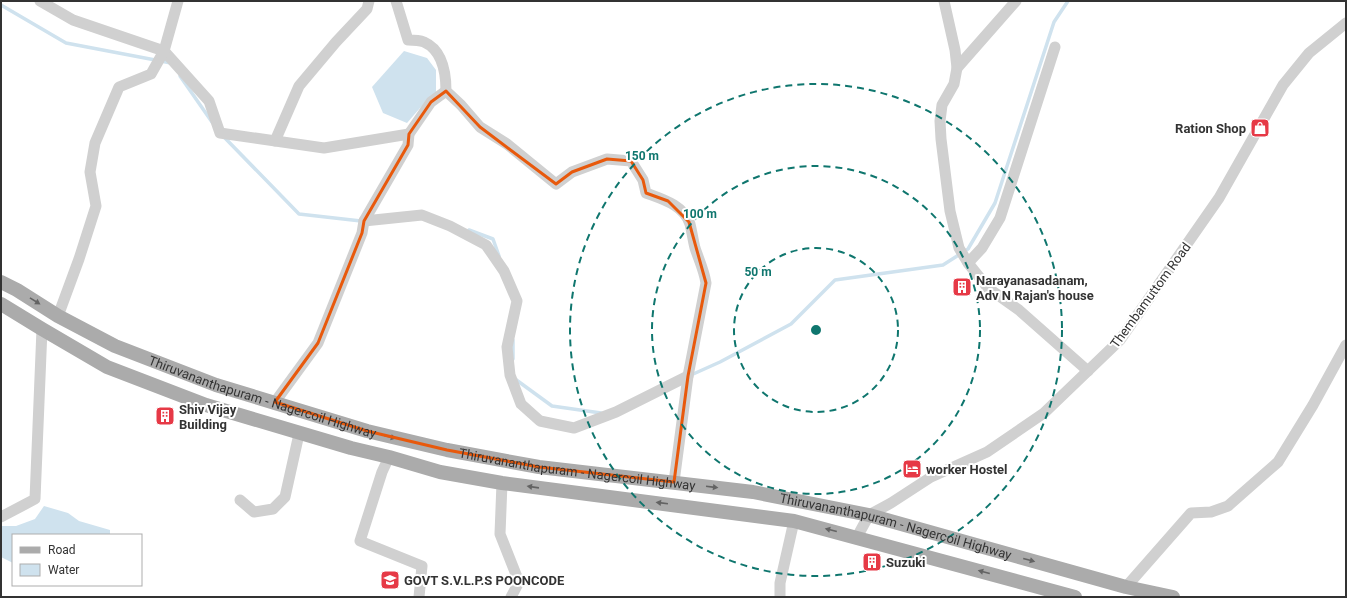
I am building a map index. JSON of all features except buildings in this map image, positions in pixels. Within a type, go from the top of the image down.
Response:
[{"type":"main road","name":"Thiruvananthapuram - Nagercoil Highway","points":[[1,282],[17,290],[58,316],[122,348],[216,385],[367,431],[447,450],[539,467],[753,492],[869,515],[1126,587],[1173,597]]},
{"type":"main road","name":"Thiruvananthapuram - Nagercoil Highway","points":[[1,304],[107,367],[206,405],[299,434],[389,457],[440,472],[502,483],[794,521],[1075,597]]},
{"type":"street","points":[[40,1],[73,20],[163,53],[209,101],[220,133],[324,148],[409,134]]},
{"type":"street","points":[[58,316],[79,259],[96,206],[90,172],[95,143],[119,87],[151,74],[163,53],[178,1]]},
{"type":"street","points":[[275,141],[299,86],[336,42],[367,9],[369,1]]},
{"type":"street","points":[[396,1],[408,40],[423,41],[435,49],[443,66],[446,91],[461,105],[480,127],[507,144],[556,184],[572,172],[607,159],[631,161],[643,180],[646,193],[668,201],[682,211],[689,222],[704,270],[706,283],[688,376],[674,482]]},
{"type":"street","points":[[944,1],[955,50],[957,68],[954,84],[942,105],[940,122],[941,139],[950,211],[959,248],[968,263],[988,288],[1019,310],[1088,371]]},
{"type":"street","points":[[957,68],[1016,1]]},
{"type":"street","name":"Thembamuttom Road","points":[[869,515],[891,503],[931,477],[988,452],[1044,413],[1120,340],[1219,198],[1283,85],[1309,53],[1346,23]]},
{"type":"street","points":[[968,263],[982,248],[1000,218],[1055,47]]},
{"type":"street","points":[[275,402],[318,343],[362,233],[364,221],[408,145],[409,134],[432,102],[446,91]]},
{"type":"street","points":[[364,221],[422,215],[450,226],[486,245],[504,271],[517,301],[507,347],[510,375],[521,404],[540,421],[574,428],[616,412],[688,376]]},
{"type":"street","points":[[1,517],[35,499],[42,329]]},
{"type":"street","points":[[1126,587],[1191,514],[1211,512],[1228,506],[1278,462],[1313,405],[1346,345]]},
{"type":"street","points":[[240,500],[254,512],[273,508],[285,497],[299,434]]},
{"type":"street","points":[[389,457],[382,472],[360,541],[422,566],[419,597]]},
{"type":"street","points":[[502,483],[500,534],[519,582],[511,597]]},
{"type":"street","points":[[857,537],[869,515]]},
{"type":"street","points":[[780,597],[780,584],[794,521]]},
{"type":"highlighted area","points":[[446,91],[480,127],[556,184],[572,172],[607,159],[631,161],[643,180],[646,193],[668,201],[689,222],[706,283],[688,376],[674,482],[539,467],[447,450],[367,431],[275,402],[318,343],[362,233],[364,221],[408,145],[409,134],[431,102]]},
{"type":"water","points":[[404,51],[427,58],[436,70],[436,96],[420,108],[407,123],[383,113],[372,87]]},
{"type":"water","points":[[44,506],[68,513],[79,521],[110,530],[110,534],[12,534],[12,562],[1,557],[1,526],[16,526],[35,519]]},
{"type":"waterway","points":[[691,375],[720,362],[791,324],[835,280],[943,265],[968,249],[995,203],[1054,22],[1068,1]]},
{"type":"waterway","points":[[1,5],[66,43],[171,63]]},
{"type":"waterway","points":[[180,76],[212,122]]},
{"type":"waterway","points":[[223,136],[299,214],[361,221]]},
{"type":"waterway","points":[[469,230],[493,239],[499,256]]},
{"type":"waterway","points":[[513,340],[513,359]]},
{"type":"waterway","points":[[515,379],[552,406],[601,413]]},
{"type":"place","name":"Ration Shop","points":[[1260,128]]},
{"type":"place","name":"Narayanasadanam, Adv N Rajan's house","points":[[962,287]]},
{"type":"place","name":"Shiv Vijay Building","points":[[165,416]]},
{"type":"place","name":"worker Hostel","points":[[912,469]]},
{"type":"place","name":"Suzuki","points":[[872,562]]},
{"type":"place","name":"GOVT S.V.L.P.S POONCODE","points":[[390,580]]}]
